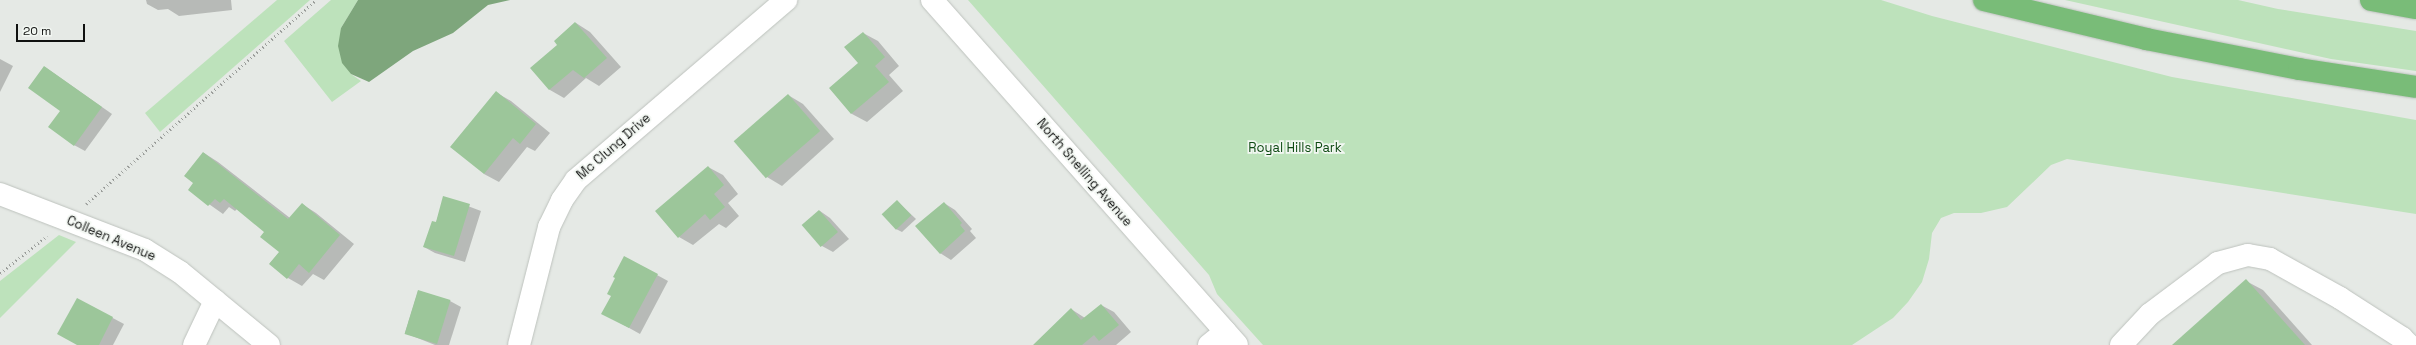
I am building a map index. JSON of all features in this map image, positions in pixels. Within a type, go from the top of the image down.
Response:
[{"type":"highway","points":[[1984,0],[2146,39],[2299,69],[2416,87]]},
{"type":"highway","points":[[2371,0],[2416,8]]},
{"type":"street","name":"Mc Clung Drive","points":[[519,345],[549,227],[562,200],[576,180],[786,0]]},
{"type":"street","name":"North Snelling Avenue","points":[[932,0],[1224,341]]},
{"type":"street","name":"Colleen Avenue","points":[[0,194],[145,250],[180,272],[269,345]]},
{"type":"street","points":[[2121,345],[2150,314],[2218,263],[2248,255],[2270,259],[2321,288],[2402,338],[2409,345]]},
{"type":"street","points":[[194,345],[215,301]]},
{"type":"path","points":[[0,273],[68,220],[316,0]]},
{"type":"green space","points":[[277,0],[310,0],[160,132],[145,113]]},
{"type":"green space","points":[[331,0],[358,0],[341,28],[351,74],[361,81],[332,102],[284,41]]},
{"type":"green space","name":"Royal Hills Park","points":[[968,0],[1881,0],[1932,16],[2172,77],[2416,120],[2416,214],[2067,159],[2051,165],[2007,207],[1981,213],[1954,213],[1941,218],[1932,233],[1929,259],[1922,282],[1908,302],[1893,318],[1852,345],[1263,345],[1217,294],[1209,275]]},
{"type":"green space","points":[[2065,0],[2238,0],[2278,9],[2416,31],[2416,71],[2331,59]]},
{"type":"green space","points":[[59,235],[76,242],[0,318],[0,281]]},
{"type":"shaded area","points":[[358,0],[510,0],[488,5],[453,33],[413,51],[369,82],[351,74],[342,63],[338,46],[341,28]]},
{"type":"building","points":[[575,22],[607,58],[584,78],[573,70],[549,90],[530,68],[557,45],[554,41]]},
{"type":"building","points":[[863,32],[885,57],[875,66],[889,82],[851,114],[829,88],[858,63],[844,47]]},
{"type":"building","points":[[44,66],[102,107],[74,146],[48,127],[60,111],[28,88]]},
{"type":"building","points":[[496,91],[536,124],[520,144],[513,138],[484,174],[450,147]]},
{"type":"building","points":[[788,94],[820,131],[766,178],[734,141]]},
{"type":"building","points":[[203,152],[288,219],[302,203],[340,235],[309,273],[299,264],[287,279],[269,264],[279,252],[260,237],[264,232],[224,199],[220,203],[215,199],[208,206],[188,190],[193,183],[184,176]]},
{"type":"building","points":[[708,166],[724,185],[714,194],[725,207],[710,220],[705,214],[678,238],[655,211]]},
{"type":"building","points":[[443,196],[470,204],[454,256],[423,247],[432,221],[436,222]]},
{"type":"building","points":[[897,200],[911,215],[896,230],[882,214]]},
{"type":"building","points":[[944,202],[962,223],[960,225],[965,231],[940,254],[915,226]]},
{"type":"building","points":[[819,210],[838,232],[821,247],[802,225]]},
{"type":"building","points":[[624,256],[658,274],[629,328],[601,314],[611,296],[607,294],[615,278],[613,277]]},
{"type":"building","points":[[2246,279],[2305,345],[2172,345]]},
{"type":"building","points":[[418,290],[451,300],[437,344],[405,334]]},
{"type":"building","points":[[77,298],[113,317],[99,345],[77,345],[57,334]]},
{"type":"building","points":[[1101,304],[1119,325],[1099,341],[1094,335],[1082,345],[1033,345],[1071,308],[1081,320]]}]
